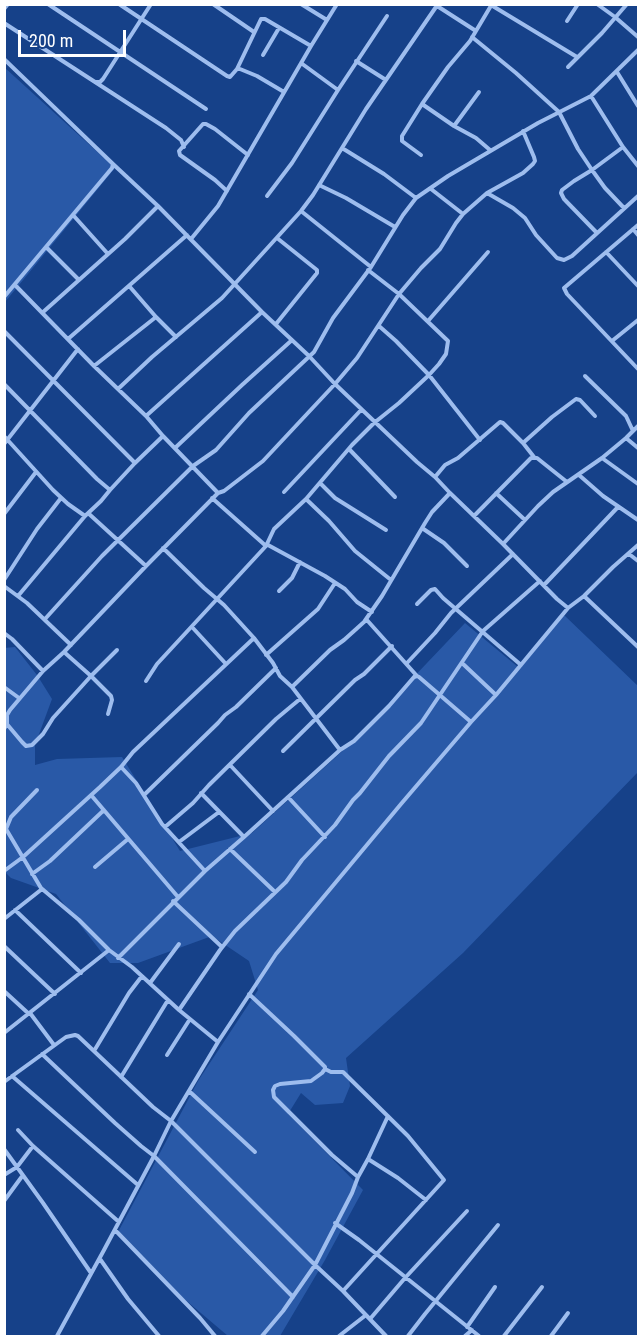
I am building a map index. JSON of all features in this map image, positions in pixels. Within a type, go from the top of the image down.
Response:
[{"type":"street","points":[[4,9],[8,4]]},
{"type":"street","points":[[48,4],[206,109]]},
{"type":"street","points":[[119,4],[227,76],[237,69],[263,18],[311,46]]},
{"type":"street","points":[[94,82],[100,82],[103,79],[151,4]]},
{"type":"street","points":[[213,4],[221,7],[254,32]]},
{"type":"street","points":[[301,4],[327,20]]},
{"type":"street","points":[[191,239],[214,212],[337,4]]},
{"type":"street","points":[[567,21],[578,4]]},
{"type":"street","points":[[597,4],[639,37]]},
{"type":"street","points":[[568,67],[627,4]]},
{"type":"street","points":[[118,389],[222,298],[301,211],[437,5],[476,31]]},
{"type":"street","points":[[421,155],[401,139],[422,104],[472,37],[492,5],[577,57]]},
{"type":"street","points":[[267,196],[292,162],[387,16]]},
{"type":"street","points":[[4,23],[166,128],[181,140],[184,147]]},
{"type":"street","points":[[262,55],[280,27]]},
{"type":"street","points":[[472,37],[559,112],[592,171],[624,208]]},
{"type":"street","points":[[45,619],[118,540],[193,466],[216,450],[249,413],[314,352],[333,318],[370,269],[395,227],[416,198],[490,150],[591,96],[639,50]]},
{"type":"street","points":[[4,59],[158,206],[374,423],[435,477],[557,600],[568,608]]},
{"type":"street","points":[[356,61],[386,80]]},
{"type":"street","points":[[301,63],[338,90]]},
{"type":"street","points":[[237,69],[257,76],[284,93]]},
{"type":"street","points":[[616,72],[639,105]]},
{"type":"street","points":[[454,126],[479,92]]},
{"type":"street","points":[[591,96],[623,147],[639,166]]},
{"type":"street","points":[[422,104],[476,138],[490,150]]},
{"type":"street","points":[[227,191],[180,155],[179,151],[203,124],[206,124],[248,155]]},
{"type":"street","points":[[4,729],[7,715],[43,671],[71,645],[212,498],[263,461],[335,384],[357,358],[399,294],[440,249],[463,214],[487,193],[523,173],[533,164],[535,160],[523,131]]},
{"type":"street","points":[[597,233],[561,193],[574,181],[592,171],[623,147]]},
{"type":"street","points":[[342,148],[384,174],[416,198]]},
{"type":"street","points":[[4,297],[113,164]]},
{"type":"street","points":[[319,185],[395,227]]},
{"type":"street","points":[[431,189],[463,214]]},
{"type":"street","points":[[487,193],[519,213],[536,235],[560,259],[564,260],[572,256],[639,196]]},
{"type":"street","points":[[42,313],[158,206]]},
{"type":"street","points":[[146,681],[157,664],[267,545],[274,529],[306,499],[374,423],[429,375],[446,354],[447,341],[428,321],[301,211]]},
{"type":"street","points":[[73,214],[108,254]]},
{"type":"street","points":[[639,225],[564,288],[567,294],[639,369]]},
{"type":"street","points":[[633,229],[639,235]]},
{"type":"street","points":[[68,339],[187,235]]},
{"type":"street","points":[[276,324],[317,273],[317,270],[277,238]]},
{"type":"street","points":[[46,246],[79,280]]},
{"type":"street","points":[[428,321],[488,252]]},
{"type":"street","points":[[606,252],[639,286]]},
{"type":"street","points":[[15,285],[146,416],[218,493]]},
{"type":"street","points":[[130,286],[176,337]]},
{"type":"street","points":[[146,416],[262,312]]},
{"type":"street","points":[[94,366],[156,317]]},
{"type":"street","points":[[612,340],[639,321]]},
{"type":"street","points":[[379,326],[429,375],[480,440]]},
{"type":"street","points":[[4,331],[135,463]]},
{"type":"street","points":[[175,448],[292,340]]},
{"type":"street","points":[[4,444],[6,437],[31,410],[78,349]]},
{"type":"street","points":[[585,376],[626,416],[633,432]]},
{"type":"street","points":[[4,384],[110,490]]},
{"type":"street","points":[[523,443],[576,399],[580,400],[595,416]]},
{"type":"street","points":[[284,492],[361,410]]},
{"type":"street","points":[[435,477],[445,465],[458,458],[500,422],[523,443],[534,457],[567,482]]},
{"type":"street","points":[[503,544],[553,492],[602,458],[639,426]]},
{"type":"street","points":[[18,596],[87,514],[163,436]]},
{"type":"street","points":[[6,437],[61,498],[87,514],[146,566]]},
{"type":"street","points":[[626,438],[639,448]]},
{"type":"street","points":[[349,449],[394,497]]},
{"type":"street","points":[[474,516],[527,461],[534,457]]},
{"type":"street","points":[[602,458],[639,484]]},
{"type":"street","points":[[4,514],[36,472]]},
{"type":"street","points":[[579,475],[618,507],[639,520]]},
{"type":"street","points":[[320,483],[335,498],[386,530]]},
{"type":"street","points":[[496,493],[525,520]]},
{"type":"street","points":[[292,687],[372,612],[432,512],[450,494]]},
{"type":"street","points":[[4,580],[37,529],[61,498]]},
{"type":"street","points":[[212,498],[267,545],[335,582],[372,612]]},
{"type":"street","points":[[306,499],[330,521],[355,551],[391,580]]},
{"type":"street","points":[[179,1010],[235,931],[286,882],[389,756],[421,723],[483,631],[542,583],[618,507]]},
{"type":"street","points":[[422,528],[444,543],[467,566]]},
{"type":"street","points":[[57,1336],[139,1186],[171,1121],[218,1042],[276,954],[568,608],[639,545]]},
{"type":"street","points":[[163,548],[224,605],[254,638],[280,676],[292,687],[340,750]]},
{"type":"street","points":[[406,663],[456,608],[513,554]]},
{"type":"street","points":[[628,554],[639,561]]},
{"type":"street","points":[[279,591],[292,578],[300,562]]},
{"type":"street","points":[[267,655],[318,609],[335,582]]},
{"type":"street","points":[[4,586],[45,619],[71,645]]},
{"type":"street","points":[[417,604],[433,588],[521,665]]},
{"type":"street","points":[[584,596],[639,647]]},
{"type":"street","points":[[366,619],[417,676],[471,722]]},
{"type":"street","points":[[192,627],[226,663]]},
{"type":"street","points":[[4,633],[43,671]]},
{"type":"street","points":[[4,871],[23,857],[121,767],[133,752],[254,638]]},
{"type":"street","points":[[283,751],[392,646]]},
{"type":"street","points":[[6,722],[26,746],[32,745],[43,734],[53,718],[117,650]]},
{"type":"street","points":[[64,652],[111,696],[108,714]]},
{"type":"street","points":[[462,662],[496,695]]},
{"type":"street","points":[[144,795],[276,668]]},
{"type":"street","points":[[118,958],[205,871],[340,750],[354,741],[417,676]]},
{"type":"street","points":[[4,687],[19,698]]},
{"type":"street","points":[[165,827],[182,814],[276,719],[300,699]]},
{"type":"street","points":[[230,765],[273,811]]},
{"type":"street","points":[[121,767],[136,783],[165,827],[205,871]]},
{"type":"street","points":[[37,790],[11,817],[7,826],[8,833],[42,889],[118,958],[218,1042]]},
{"type":"street","points":[[201,793],[244,837]]},
{"type":"street","points":[[91,794],[178,897]]},
{"type":"street","points":[[288,797],[325,837]]},
{"type":"street","points":[[32,874],[50,861],[104,810]]},
{"type":"street","points":[[179,842],[219,812]]},
{"type":"street","points":[[95,867],[128,839]]},
{"type":"street","points":[[230,849],[275,892]]},
{"type":"street","points":[[4,919],[42,889]]},
{"type":"street","points":[[173,901],[222,947]]},
{"type":"street","points":[[15,910],[81,972]]},
{"type":"street","points":[[150,983],[179,944]]},
{"type":"street","points":[[4,946],[55,994]]},
{"type":"street","points":[[4,1033],[109,950]]},
{"type":"street","points":[[94,1051],[142,976]]},
{"type":"street","points":[[4,991],[30,1013],[54,1045]]},
{"type":"street","points":[[249,994],[301,1043],[325,1070],[343,1072],[413,1141],[444,1180],[343,1291]]},
{"type":"street","points":[[121,1077],[168,1000]]},
{"type":"street","points":[[167,1055],[190,1019]]},
{"type":"street","points":[[4,1082],[66,1037],[75,1035],[171,1121],[386,1336]]},
{"type":"street","points":[[42,1054],[115,1123],[154,1156],[293,1297]]},
{"type":"street","points":[[325,1070],[311,1081],[275,1086],[273,1093],[279,1103],[358,1177]]},
{"type":"street","points":[[12,1076],[139,1186]]},
{"type":"street","points":[[189,1090],[255,1152]]},
{"type":"street","points":[[262,1336],[315,1265],[388,1116]]},
{"type":"street","points":[[18,1130],[119,1222]]},
{"type":"street","points":[[4,1175],[17,1167],[33,1146]]},
{"type":"street","points":[[4,1149],[91,1274]]},
{"type":"street","points":[[368,1159],[427,1200]]},
{"type":"street","points":[[4,1200],[23,1175]]},
{"type":"street","points":[[370,1319],[467,1210]]},
{"type":"street","points":[[336,1223],[479,1336]]},
{"type":"street","points":[[408,1336],[498,1225]]},
{"type":"street","points":[[115,1230],[215,1336]]},
{"type":"street","points":[[100,1259],[124,1294],[159,1336]]},
{"type":"street","points":[[467,1326],[495,1287]]},
{"type":"street","points":[[504,1336],[542,1287]]},
{"type":"street","points":[[551,1336],[568,1313]]},
{"type":"street","points":[[339,1336],[366,1315]]},
{"type":"street","points":[[465,1336],[472,1330]]},
{"type":"shaded area","points":[[4,67],[115,168],[5,302],[4,302]]},
{"type":"shaded area","points":[[564,615],[638,686],[638,772],[463,953],[346,1058],[350,1086],[343,1103],[315,1105],[301,1093],[288,1114],[363,1190],[280,1336],[228,1336],[169,1286],[117,1234],[198,1081],[258,990],[249,961],[212,936],[138,963],[110,963],[56,894],[11,878],[5,872],[4,648],[15,647],[52,699],[35,745],[35,765],[57,759],[122,757],[180,851],[252,833],[349,745],[465,623],[518,667]]}]
